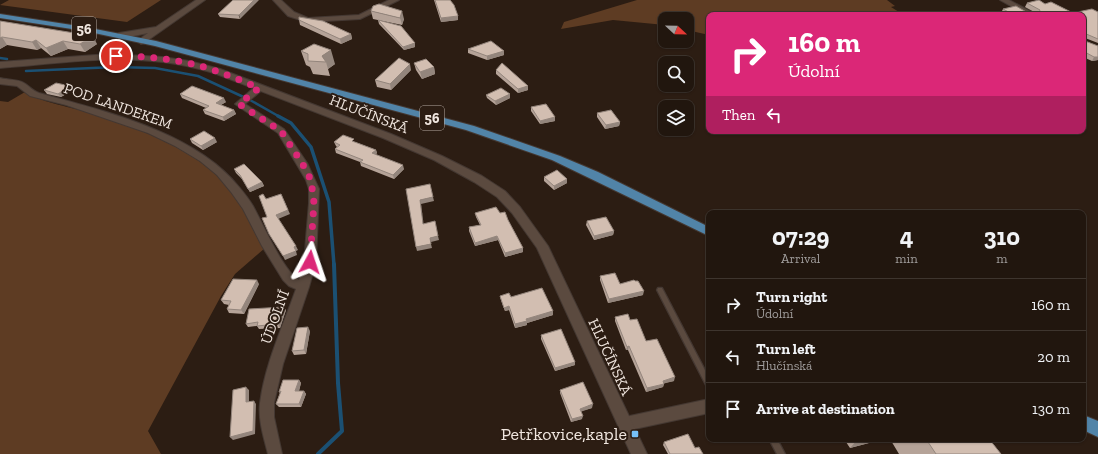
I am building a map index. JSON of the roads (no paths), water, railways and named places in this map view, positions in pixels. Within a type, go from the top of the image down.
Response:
[{"type":"main road","name":"56","points":[[0,16],[141,41],[284,77],[489,134],[556,158],[594,174],[706,230]]},
{"type":"main road","points":[[1086,423],[1098,429]]},
{"type":"street","points":[[141,41],[200,0]]},
{"type":"street","points":[[277,0],[291,14],[307,20],[360,17],[395,0]]},
{"type":"street","points":[[1004,0],[1027,12]]},
{"type":"street","points":[[118,36],[162,26]]},
{"type":"street","name":"HLUČÍNSKÁ","points":[[0,65],[92,57],[146,57],[176,60],[203,67],[399,141],[438,158],[478,179],[501,194],[516,210],[542,246],[639,454]]},
{"type":"street","name":"POD LANDEKEM","points":[[0,81],[20,84],[33,94],[151,131],[178,144],[203,159],[221,173],[248,207],[268,246],[287,278],[293,283],[303,287]]},
{"type":"street","name":"ÚDOLNÍ","points":[[259,88],[239,104],[281,131],[302,163],[311,180],[314,195],[310,262],[303,287],[276,364],[267,403],[267,417],[275,454]]},
{"type":"street","points":[[625,424],[706,407]]},
{"type":"lane","points":[[660,290],[706,379]]},
{"type":"lane","points":[[775,442],[781,454]]},
{"type":"waterway","points":[[0,58],[7,59]]},
{"type":"waterway","points":[[26,71],[115,67],[155,68],[198,76],[250,100],[280,117]]},
{"type":"waterway","points":[[278,116],[291,123],[311,147],[329,202],[334,265]]},
{"type":"waterway","points":[[318,454],[342,431],[338,383],[334,264]]},
{"type":"place","name":"Petřkovice,kaple","points":[[635,434]]}]
